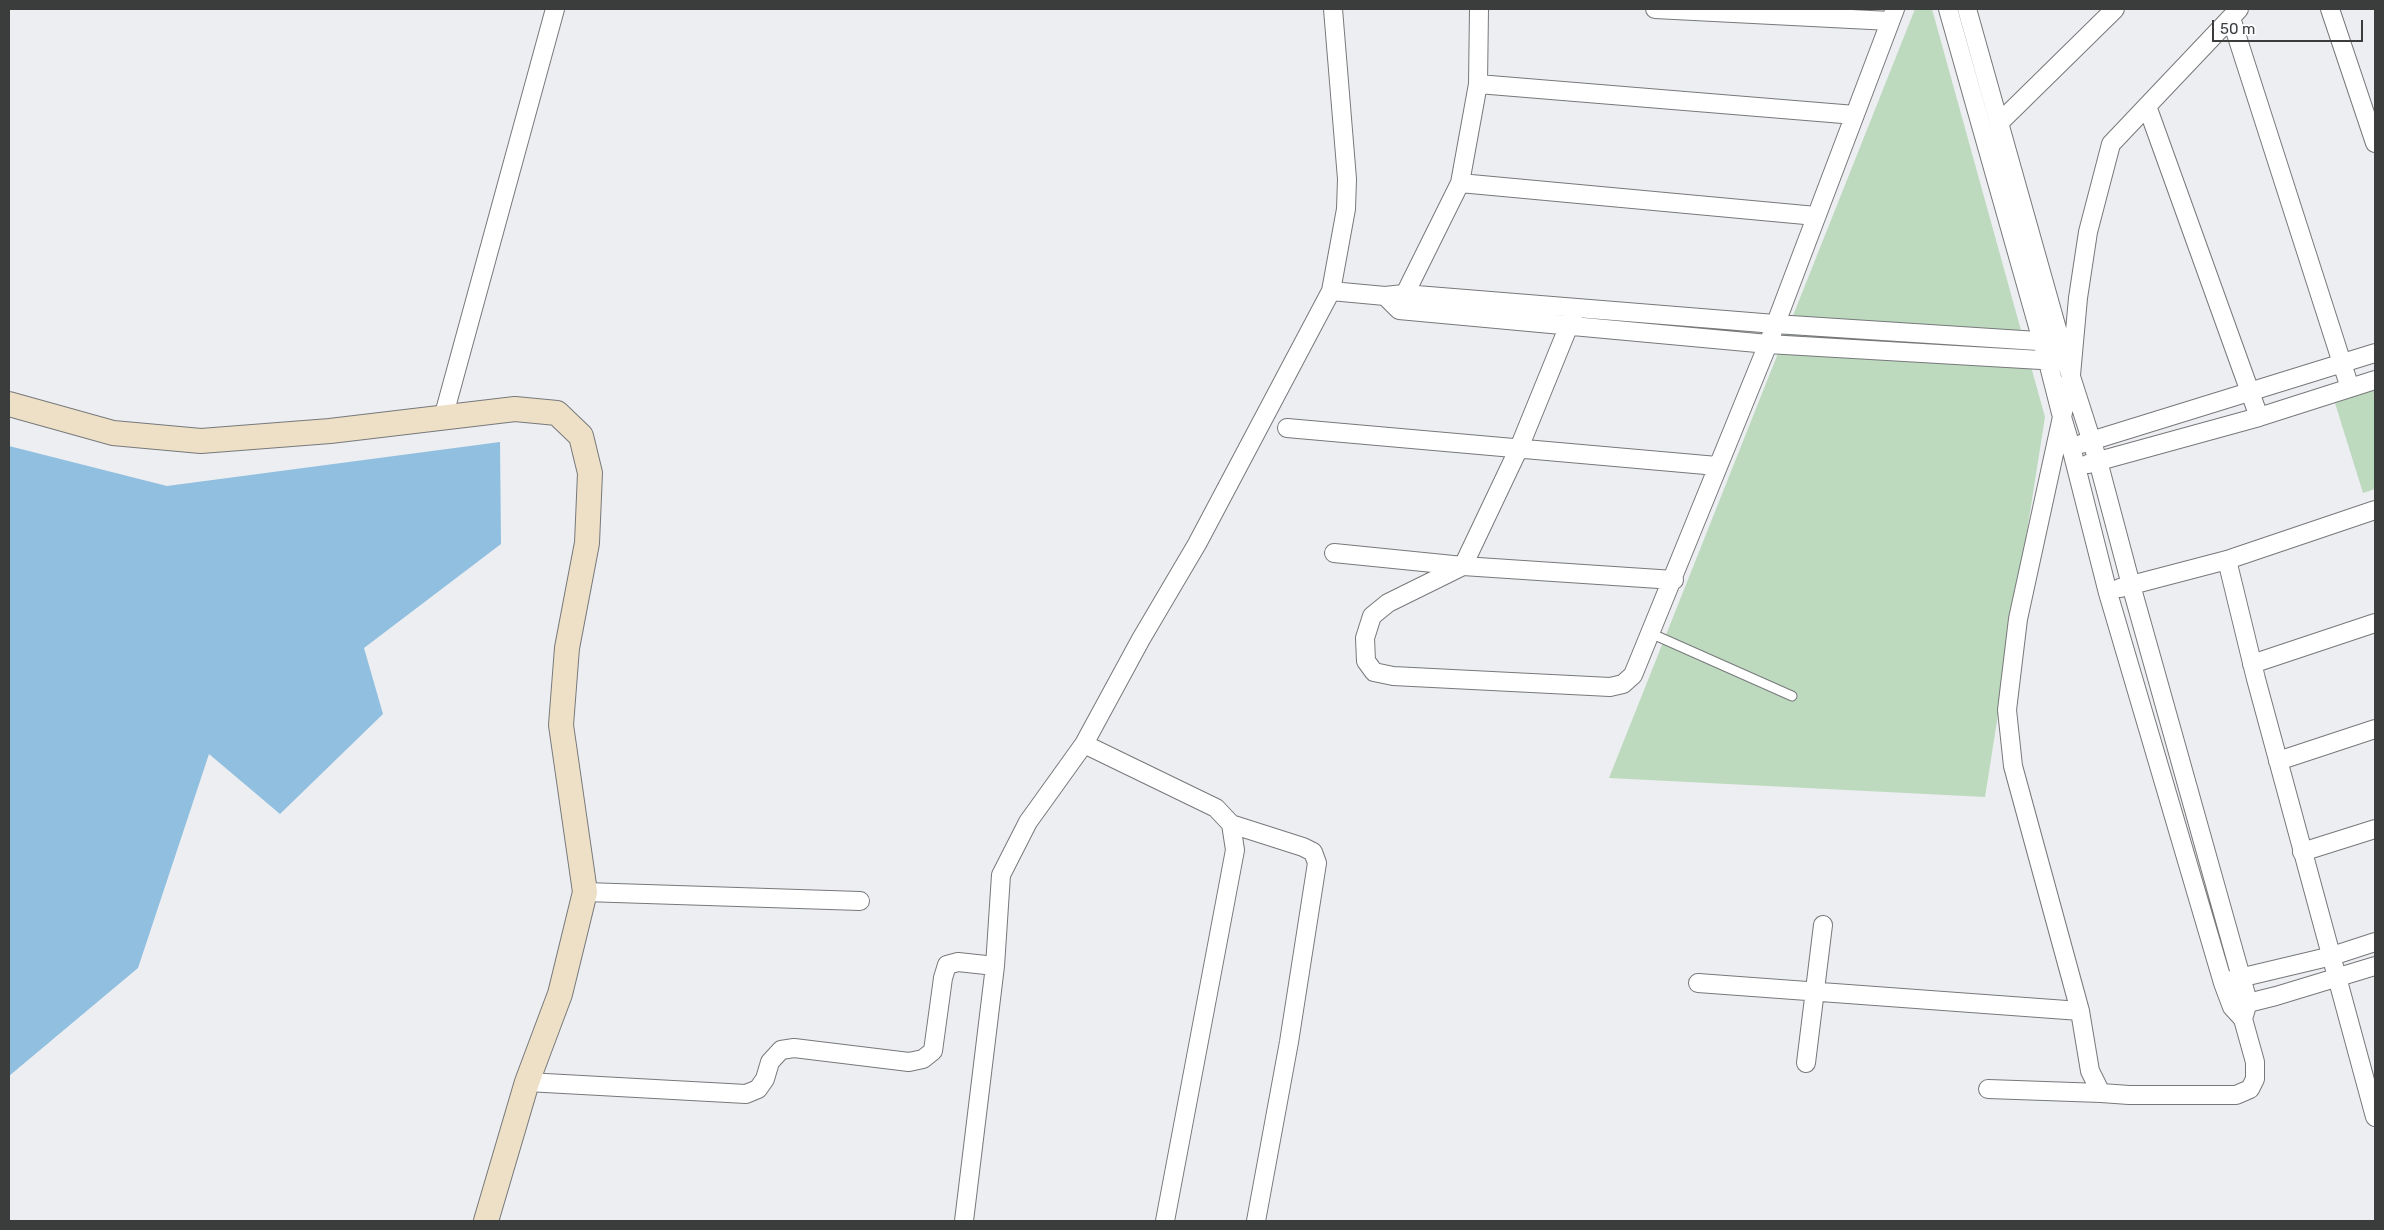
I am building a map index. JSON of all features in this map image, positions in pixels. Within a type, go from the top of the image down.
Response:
[{"type":"street","points":[[443,418],[555,9]]},
{"type":"street","points":[[964,1221],[995,966],[1001,876],[1028,822],[1084,744],[1140,639],[1197,544],[1330,292],[1346,209],[1347,179],[1333,9]]},
{"type":"street","points":[[1402,302],[1460,183],[1478,84],[1479,9]]},
{"type":"street","points":[[1576,308],[1519,448],[1463,566],[1388,603],[1372,616],[1365,638],[1365,653],[1366,661],[1374,672],[1393,676],[1610,687],[1623,684],[1633,675],[1674,580],[1717,466],[1768,344],[1893,15],[1655,9]]},
{"type":"street","points":[[1948,9],[2048,362],[2108,592],[2223,983],[2241,1009]]},
{"type":"street","points":[[1967,9],[2068,368],[2098,461],[2130,585],[2242,976],[2241,1009],[2255,1062],[2255,1079],[2250,1089],[2236,1095],[2129,1095],[1988,1090]]},
{"type":"street","points":[[1972,27],[1982,9]]},
{"type":"street","points":[[2000,122],[2115,9]]},
{"type":"street","points":[[2330,9],[2375,143]]},
{"type":"street","points":[[2101,1093],[2090,1071],[2080,1011],[2013,766],[2007,710],[2018,619],[2062,417],[2088,232],[2111,144],[2235,13],[2350,388]]},
{"type":"street","points":[[1478,84],[1855,116]]},
{"type":"street","points":[[2147,106],[2251,392],[2258,417]]},
{"type":"street","points":[[1460,183],[1816,216]]},
{"type":"street","points":[[1330,292],[1385,296],[1402,302],[1570,324],[1768,344],[2048,362],[2068,368]]},
{"type":"street","points":[[1402,302],[1576,308],[2042,343],[2061,341]]},
{"type":"street","points":[[2071,447],[2375,353]]},
{"type":"street","points":[[2075,468],[2258,417],[2375,380]]},
{"type":"street","points":[[9,404],[112,433],[201,441],[330,431],[515,409],[557,413],[581,436],[590,473],[587,543],[568,648],[561,725],[585,892],[560,994],[527,1082],[486,1221]]},
{"type":"street","points":[[1287,428],[1717,466]]},
{"type":"street","points":[[2108,592],[2227,560],[2375,510]]},
{"type":"street","points":[[1334,553],[1463,566],[1674,580]]},
{"type":"street","points":[[2227,560],[2252,664],[2375,1117]]},
{"type":"street","points":[[2252,664],[2375,623]]},
{"type":"street","points":[[2278,761],[2375,729]]},
{"type":"street","points":[[1084,744],[1216,808],[1232,824],[1313,852],[1317,863],[1256,1221]]},
{"type":"street","points":[[1165,1221],[1235,850],[1232,824]]},
{"type":"street","points":[[2302,852],[2375,829]]},
{"type":"street","points":[[585,892],[860,901]]},
{"type":"street","points":[[1806,1064],[1823,925]]},
{"type":"street","points":[[2223,983],[2242,976],[2332,956],[2375,942]]},
{"type":"street","points":[[527,1082],[746,1094],[758,1089],[765,1078],[770,1062],[781,1050],[794,1048],[909,1062],[923,1059],[933,1051],[943,978],[948,965],[958,962],[995,966]]},
{"type":"street","points":[[2241,1009],[2276,996],[2375,966]]},
{"type":"street","points":[[1698,983],[2080,1011]]},
{"type":"lane","points":[[1650,634],[1792,696]]},
{"type":"green space","points":[[1915,9],[1932,9],[2045,417],[1985,797],[1609,778]]},
{"type":"green space","points":[[2375,390],[2375,489],[2363,493],[2335,403]]},
{"type":"water","points":[[500,442],[501,544],[364,648],[383,714],[280,814],[209,754],[138,968],[9,1076],[9,446],[167,486]]}]
